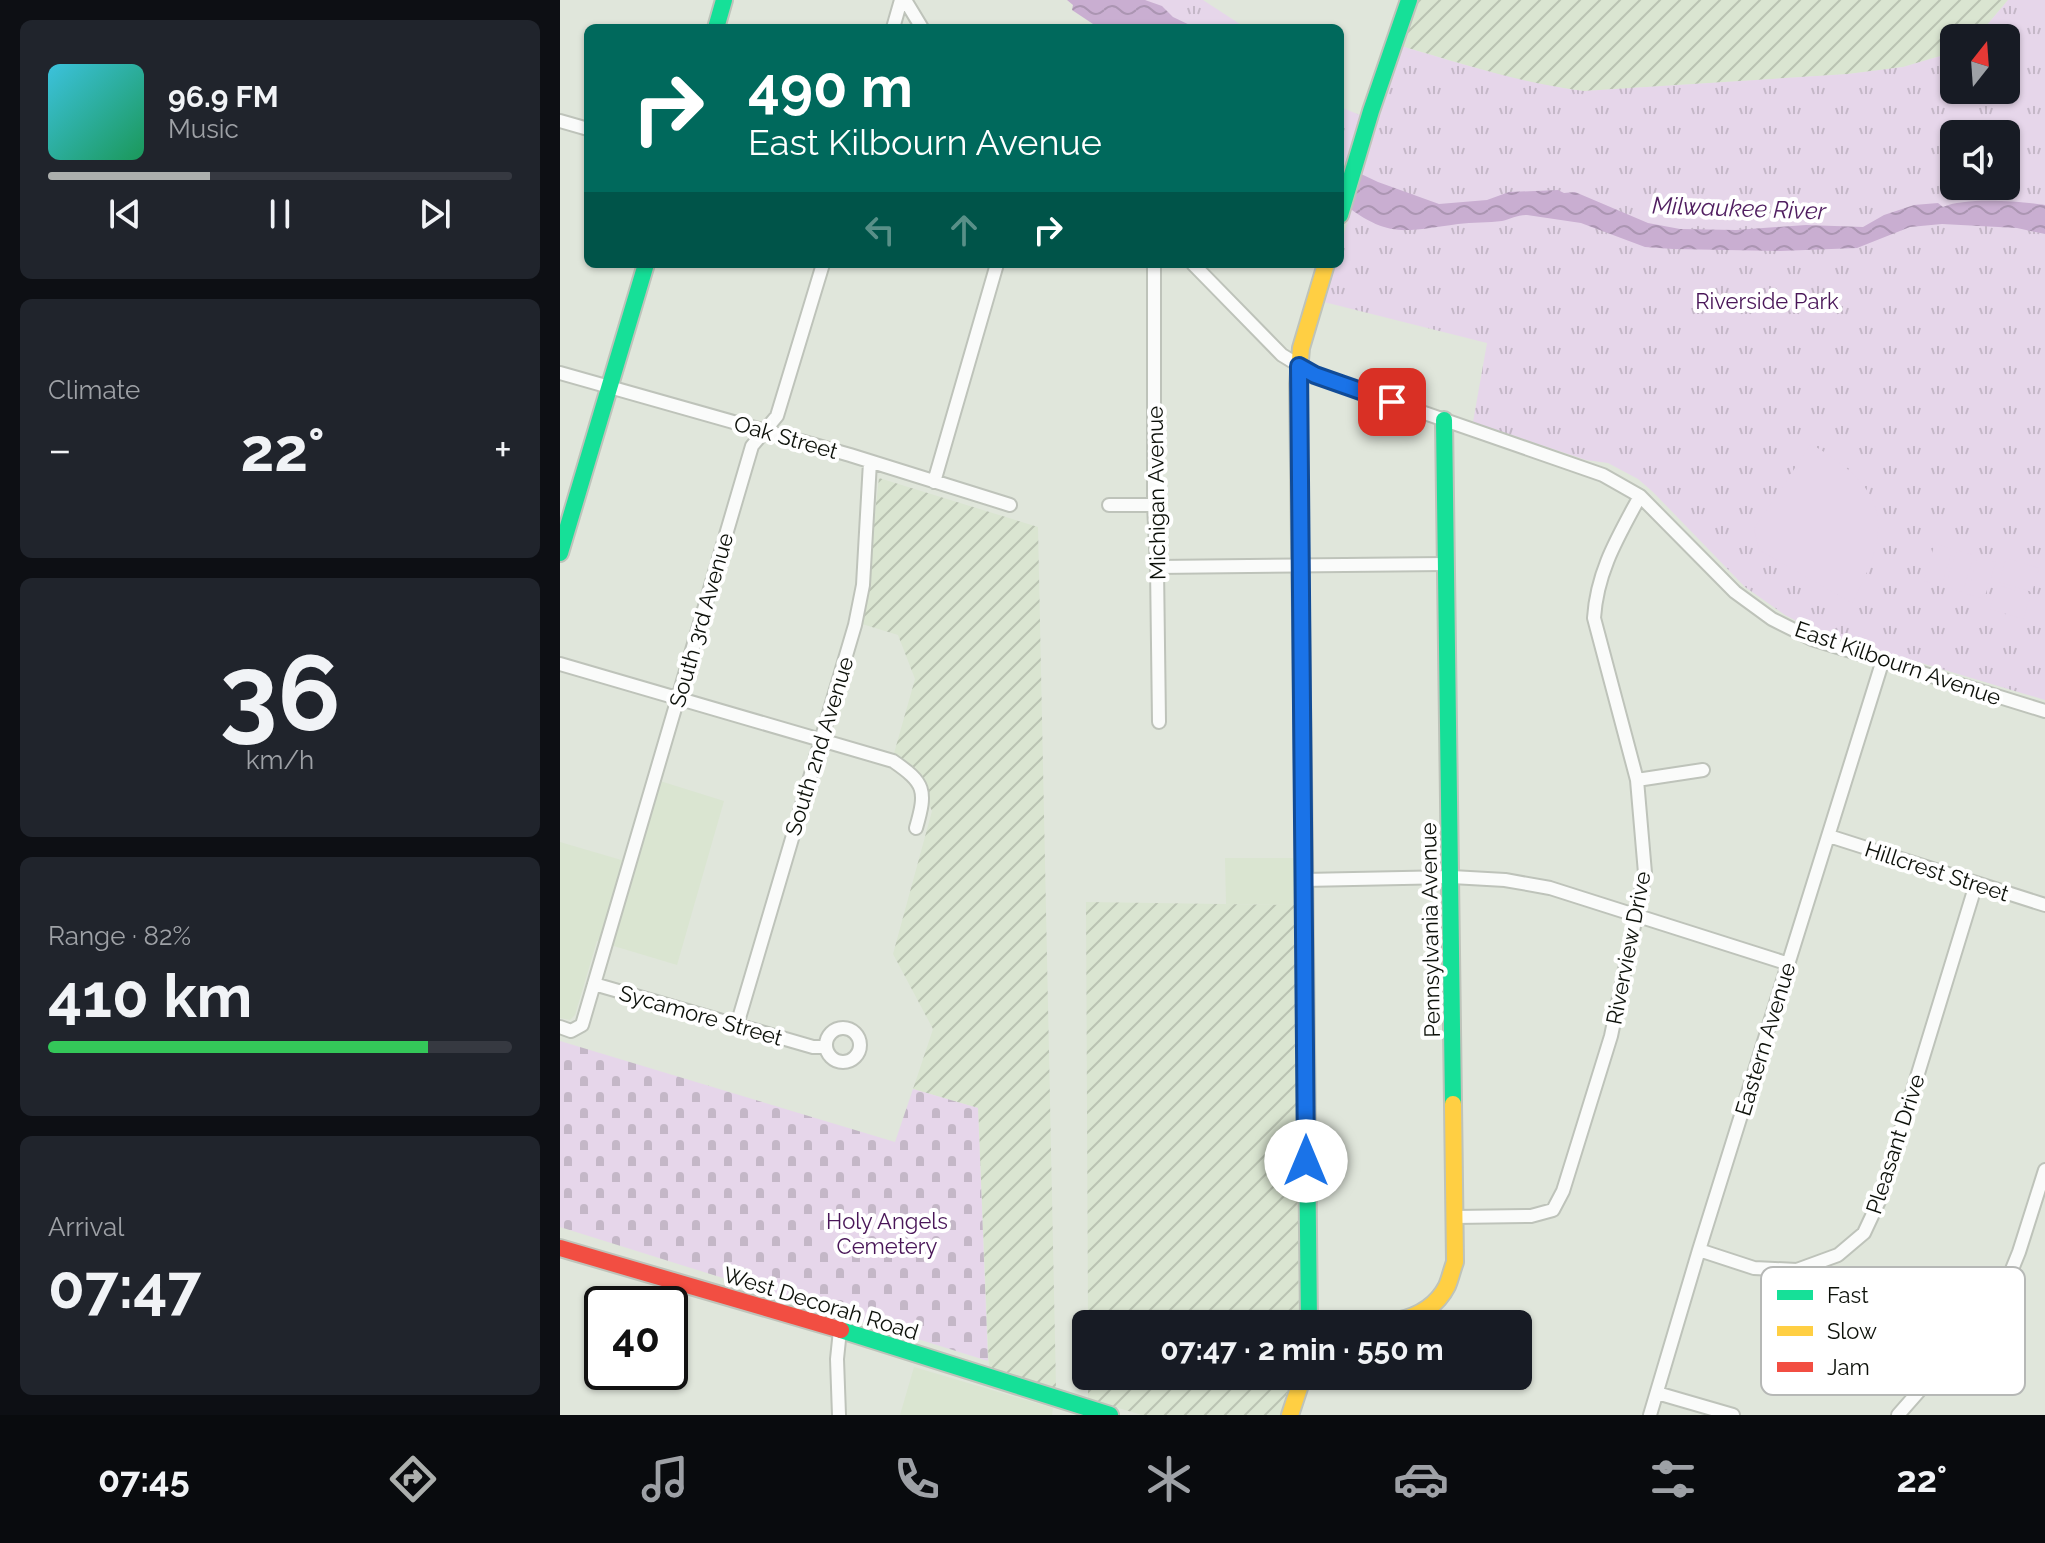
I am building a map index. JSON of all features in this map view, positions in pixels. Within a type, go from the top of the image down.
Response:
[{"type":"street","points":[[717,24],[724,0]]},
{"type":"street","points":[[894,24],[903,0]]},
{"type":"street","points":[[903,0],[919,24]]},
{"type":"street","points":[[1344,201],[1409,0]]},
{"type":"street","points":[[560,121],[584,128]]},
{"type":"street","points":[[560,553],[645,268]]},
{"type":"street","name":"South 3rd Avenue","points":[[594,984],[752,446],[777,416],[822,268]]},
{"type":"street","points":[[934,482],[996,268]]},
{"type":"street","name":"Michigan Avenue","points":[[1154,268],[1154,505],[1159,722]]},
{"type":"street","name":"East Kilbourn Avenue","points":[[1197,268],[1282,355],[1315,375],[1603,475],[1640,496],[1735,592],[1772,619],[1812,639],[1882,663],[2045,711]]},
{"type":"street","points":[[1309,1310],[1299,366],[1301,348],[1325,268]]},
{"type":"street","name":"Oak Street","points":[[560,373],[1010,505]]},
{"type":"street","name":"Pennsylvania Avenue","points":[[1429,1310],[1452,1278],[1455,1262],[1444,420]]},
{"type":"street","name":"South 2nd Avenue","points":[[737,1025],[855,625],[863,585],[870,462]]},
{"type":"street","name":"Riverview Drive","points":[[1455,1217],[1556,1214],[1611,1036],[1645,873],[1637,780],[1594,618],[1595,597],[1606,560],[1640,496]]},
{"type":"street","points":[[1109,505],[1154,505]]},
{"type":"street","points":[[1157,567],[1445,564]]},
{"type":"street","name":"Eastern Avenue","points":[[1650,1415],[1882,663]]},
{"type":"street","points":[[560,664],[893,761],[916,777],[924,801],[916,828]]},
{"type":"street","points":[[1637,780],[1703,770]]},
{"type":"street","name":"Hillcrest Street","points":[[1829,836],[2045,905]]},
{"type":"street","points":[[1304,880],[1452,877],[1505,880],[1550,888],[1789,964]]},
{"type":"street","name":"Pleasant Drive","points":[[1805,1267],[1838,1255],[1864,1233],[1879,1201],[1976,884]]},
{"type":"street","name":"Sycamore Street","points":[[560,1027],[571,1031],[582,1025],[594,984],[813,1047],[826,1047]]},
{"type":"street","points":[[2013,1267],[2045,1170]]},
{"type":"street","name":"West Decorah Road","points":[[560,1248],[840,1330],[1110,1415]]},
{"type":"street","name":"Pleasant Drive","points":[[1699,1250],[1761,1268]]},
{"type":"street","points":[[839,1415],[837,1350],[840,1330]]},
{"type":"street","points":[[1290,1415],[1298,1390]]},
{"type":"street","points":[[1657,1393],[1733,1415]]},
{"type":"street","points":[[1898,1415],[1916,1395]]},
{"type":"shaded area","points":[[1419,0],[2008,0],[1988,24],[1940,24],[1940,56],[1903,67],[1848,74],[1584,91],[1507,77],[1401,46]]},
{"type":"shaded area","points":[[879,478],[1038,527],[1056,1388],[989,1368],[978,1108],[913,1089],[933,1029],[893,954],[932,811],[914,772],[891,764],[915,679],[898,635],[862,624]]},
{"type":"shaded area","points":[[660,781],[724,801],[677,965],[597,941],[575,1015],[570,1020],[560,1018],[560,842],[635,864]]},
{"type":"shaded area","points":[[1225,858],[1294,858],[1295,905],[1226,904]]},
{"type":"shaded area","points":[[1086,902],[1295,905],[1299,1310],[1088,1310]]},
{"type":"shaded area","points":[[914,1367],[1053,1408],[1052,1415],[900,1415]]},
{"type":"shaded area","points":[[1088,1390],[1288,1390],[1280,1415],[1142,1415],[1088,1399]]},
{"type":"green space","points":[[1120,0],[1203,0],[1240,24],[1168,24]]},
{"type":"green space","name":"Riverside Park","points":[[2008,0],[2045,0],[2045,700],[1818,632],[1785,615],[1745,587],[1638,479],[1608,463],[1586,460],[1473,422],[1487,343],[1324,302],[1334,268],[1344,268],[1344,234],[1401,46],[1514,78],[1584,91],[1848,74],[1903,67],[1940,56],[1940,104],[2020,104],[2020,24],[1988,24]]},
{"type":"green space","points":[[1344,109],[1360,115],[1346,164],[1344,162]]},
{"type":"green space","points":[[1811,444],[1856,477],[1869,494],[1876,512],[1878,531],[1874,552],[1852,603],[1759,550],[1754,529]]},
{"type":"green space","points":[[1935,543],[1953,549],[1941,586],[1924,581]]},
{"type":"green space","points":[[1957,550],[1974,555],[1963,592],[1945,587]]},
{"type":"green space","points":[[1978,557],[1996,562],[1984,599],[1967,594]]},
{"type":"green space","points":[[2006,558],[2039,568],[2032,592],[1999,582]]},
{"type":"green space","points":[[1998,585],[2031,595],[2023,619],[1990,609]]},
{"type":"green space","name":"Holy Angels Cemetery","points":[[560,1041],[895,1142],[913,1089],[978,1108],[988,1361],[560,1227]]},
{"type":"water","points":[[1067,0],[1145,0],[1162,6],[1173,17],[1188,24],[1093,24],[1072,10],[1073,5]]},
{"type":"water","name":"Milwaukee River","points":[[1344,166],[1439,204],[1487,200],[1509,192],[1558,190],[1575,192],[1648,223],[1680,229],[1736,230],[1806,225],[1863,227],[1884,215],[1914,205],[1938,203],[1943,207],[1993,201],[2045,205],[2045,234],[2017,228],[1942,224],[1910,227],[1857,248],[1780,251],[1673,249],[1645,247],[1581,223],[1527,215],[1497,222],[1408,230],[1383,227],[1344,204]]},
{"type":"traffic: fast","points":[[717,24],[724,0]]},
{"type":"traffic: fast","points":[[1344,202],[1409,0]]},
{"type":"traffic: fast","points":[[560,553],[645,268]]},
{"type":"traffic: fast","points":[[1444,420],[1453,1104]]},
{"type":"traffic: fast","points":[[1304,855],[1309,1310]]},
{"type":"traffic: fast","points":[[841,1330],[1110,1415]]},
{"type":"traffic: slow","points":[[1304,855],[1298,384],[1301,348],[1325,268]]},
{"type":"traffic: slow","points":[[1424,1310],[1436,1302],[1447,1286],[1455,1262],[1453,1104]]},
{"type":"traffic: slow","points":[[1290,1415],[1298,1390]]},
{"type":"traffic: jam","points":[[560,1248],[841,1330]]},
{"type":"route","points":[[1306,1161],[1299,366],[1315,375],[1392,402]]}]
